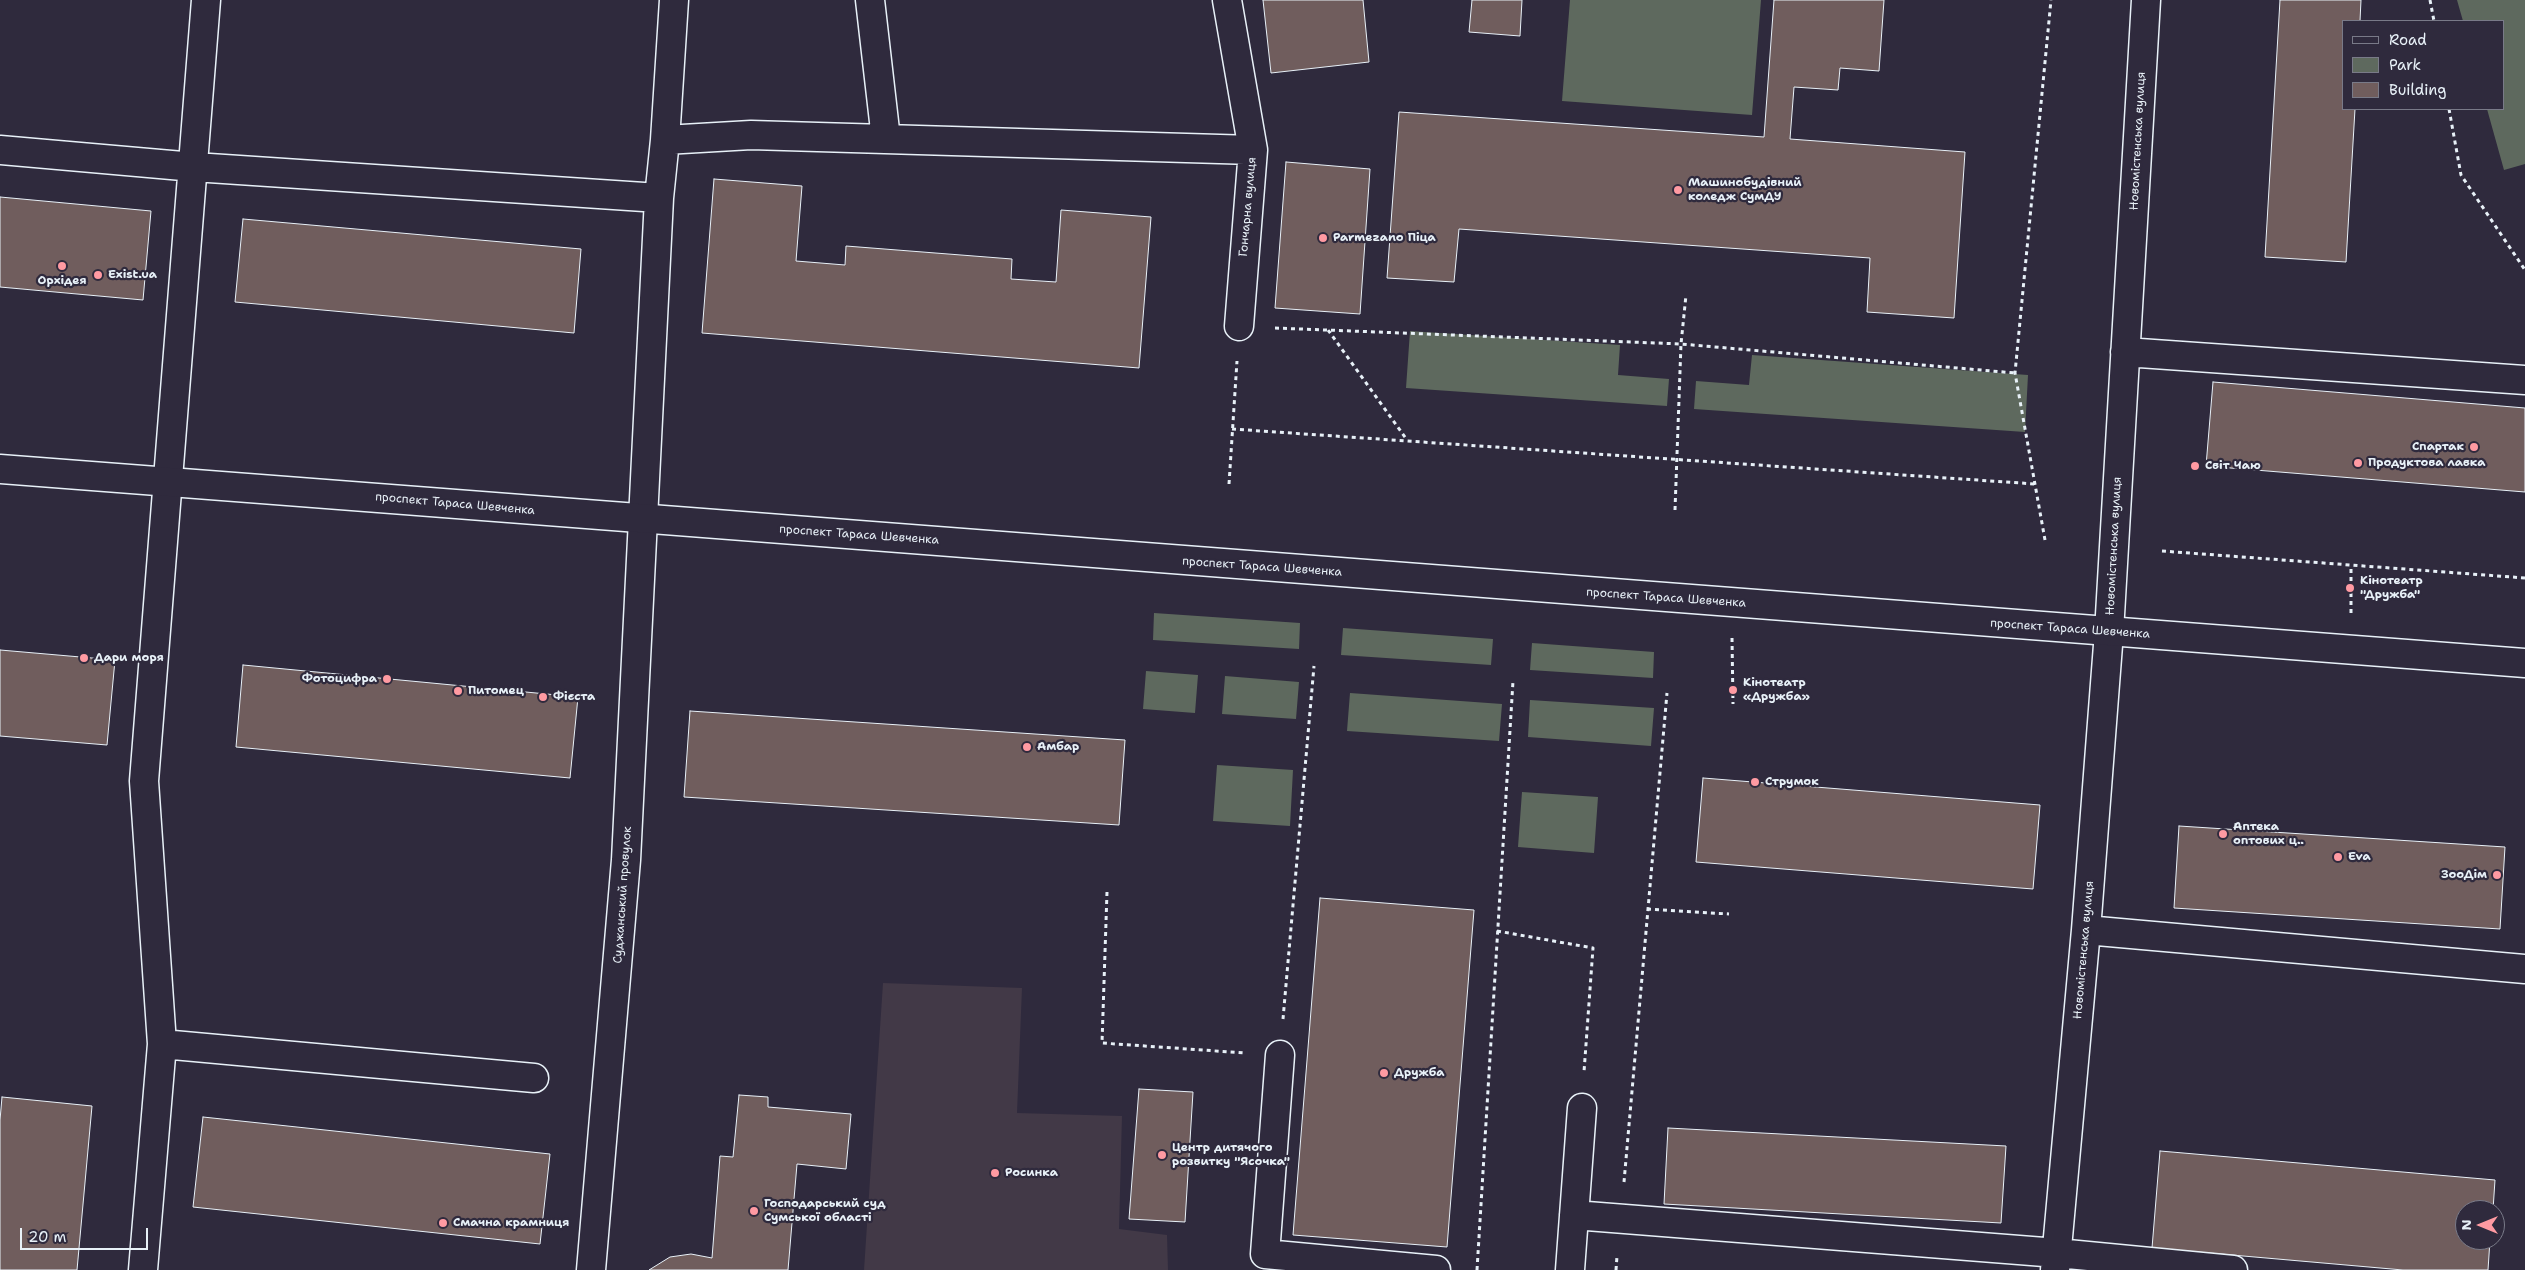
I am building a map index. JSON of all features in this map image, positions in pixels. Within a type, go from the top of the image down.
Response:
[{"type":"main road","points":[[143,1270],[162,1044],[144,781],[206,0]]},
{"type":"main road","name":"Суджанський провулок","points":[[591,1270],[626,860],[659,198],[665,140],[674,0]]},
{"type":"main road","points":[[870,0],[886,139]]},
{"type":"main road","name":"Гончарна вулиця","points":[[1227,0],[1253,150],[1239,326]]},
{"type":"main road","name":"Новомістенська вулиця","points":[[2056,1261],[2086,930],[2109,632],[2146,0]]},
{"type":"main road","points":[[665,140],[751,135],[1253,150]]},
{"type":"main road","points":[[0,150],[194,167],[659,198]]},
{"type":"main road","points":[[2125,352],[2525,380]]},
{"type":"main road","name":"проспект Тараса Шевченка","points":[[0,469],[2109,632],[2525,662]]},
{"type":"main road","points":[[2086,930],[2525,969]]},
{"type":"main road","points":[[162,1044],[534,1078]]},
{"type":"main road","points":[[1280,1055],[1265,1254],[1436,1270]]},
{"type":"main road","points":[[1570,1270],[1582,1108]]},
{"type":"main road","points":[[1574,1215],[2056,1261],[2233,1270]]},
{"type":"path","points":[[2045,540],[2015,373],[2051,0]]},
{"type":"path","points":[[2430,0],[2434,20]]},
{"type":"path","points":[[2449,110],[2461,174],[2525,270]]},
{"type":"path","points":[[1675,510],[1676,459],[1686,295]]},
{"type":"path","points":[[1229,484],[1239,326],[1682,344],[2015,373]]},
{"type":"path","points":[[1328,330],[1407,440]]},
{"type":"path","points":[[1232,429],[2036,484]]},
{"type":"path","points":[[2162,551],[2525,578]]},
{"type":"path","points":[[2351,566],[2350,588],[2353,649]]},
{"type":"path","points":[[1732,603],[1733,704]]},
{"type":"path","points":[[1107,892],[1102,1043],[1280,1055],[1314,666]]},
{"type":"path","points":[[1477,1270],[1513,681]]},
{"type":"path","points":[[1616,1270],[1666,692]]},
{"type":"path","points":[[1647,909],[1729,914]]},
{"type":"path","points":[[1497,931],[1593,948],[1582,1108]]},
{"type":"shaded area","name":"Росинка","points":[[883,983],[1022,988],[1017,1113],[1122,1116],[1119,1229],[1167,1235],[1168,1270],[864,1270]]},
{"type":"green space","points":[[1570,0],[1761,0],[1752,115],[1562,101]]},
{"type":"green space","points":[[2457,0],[2525,0],[2525,164],[2504,170],[2487,110],[2505,110],[2505,20],[2463,20]]},
{"type":"green space","points":[[1410,331],[1620,345],[1618,375],[1669,379],[1667,406],[1406,388]]},
{"type":"green space","points":[[1752,355],[2028,375],[2025,432],[1694,409],[1696,381],[1749,385]]},
{"type":"green space","points":[[1154,613],[1300,623],[1299,649],[1153,640]]},
{"type":"green space","points":[[1343,628],[1493,639],[1491,665],[1341,655]]},
{"type":"green space","points":[[1532,643],[1654,652],[1653,678],[1530,670]]},
{"type":"green space","points":[[1146,671],[1198,675],[1195,713],[1143,709]]},
{"type":"green space","points":[[1225,676],[1299,682],[1296,719],[1222,714]]},
{"type":"green space","points":[[1350,693],[1502,704],[1499,741],[1347,731]]},
{"type":"green space","points":[[1530,700],[1654,708],[1651,746],[1528,737]]},
{"type":"green space","points":[[1217,765],[1293,770],[1290,826],[1213,821]]},
{"type":"green space","points":[[1522,792],[1598,797],[1594,853],[1518,847]]},
{"type":"building","points":[[1263,0],[1363,0],[1369,62],[1271,73]]},
{"type":"building","points":[[1472,0],[1522,0],[1520,36],[1469,32]]},
{"type":"building","name":"Машинобудівний коледж СумДУ","points":[[1774,0],[1884,0],[1879,71],[1840,68],[1838,90],[1794,87],[1790,139],[1965,152],[1954,318],[1867,312],[1870,258],[1459,229],[1454,282],[1387,278],[1399,112],[1764,137]]},
{"type":"building","points":[[2280,0],[2361,0],[2360,20],[2342,20],[2342,110],[2355,110],[2346,262],[2265,257]]},
{"type":"building","name":"Parmezano Піца","points":[[1286,162],[1370,169],[1360,314],[1275,308]]},
{"type":"building","points":[[714,179],[802,186],[796,261],[845,265],[846,246],[1012,259],[1011,279],[1056,282],[1061,210],[1151,217],[1139,368],[702,333]]},
{"type":"building","points":[[0,197],[151,211],[143,300],[0,287]]},
{"type":"building","points":[[243,219],[581,249],[574,333],[235,302]]},
{"type":"building","points":[[2213,382],[2525,408],[2525,492],[2206,466]]},
{"type":"building","points":[[0,650],[115,660],[107,745],[0,736]]},
{"type":"building","points":[[243,665],[578,697],[570,778],[236,747]]},
{"type":"building","points":[[690,711],[1125,740],[1119,825],[684,797]]},
{"type":"building","points":[[1703,778],[2040,805],[2033,889],[1696,862]]},
{"type":"building","points":[[2179,826],[2505,847],[2500,929],[2174,908]]},
{"type":"building","name":"Дружба","points":[[1320,898],[1474,910],[1447,1247],[1293,1235]]},
{"type":"building","name":"Центр дитячого розвитку \"Ясочка\"","points":[[1139,1089],[1193,1092],[1185,1222],[1129,1219]]},
{"type":"building","name":"Господарський суд Сумської області","points":[[739,1095],[768,1097],[768,1107],[851,1114],[846,1169],[797,1164],[788,1270],[649,1270],[670,1257],[691,1254],[712,1258],[720,1156],[733,1157]]},
{"type":"building","points":[[2,1097],[92,1106],[77,1270],[0,1270],[0,1120]]},
{"type":"building","points":[[203,1117],[550,1154],[540,1244],[193,1207]]},
{"type":"building","points":[[1668,1128],[2006,1146],[2001,1223],[1664,1204]]},
{"type":"building","points":[[2160,1151],[2495,1180],[2494,1200],[2455,1200],[2455,1250],[2489,1250],[2488,1270],[2403,1270],[2152,1248]]},
{"type":"place","name":"Машинобудівний коледж СумДУ","points":[[1678,190]]},
{"type":"place","name":"Parmezano Піца","points":[[1323,238]]},
{"type":"place","name":"Орхідея","points":[[62,266]]},
{"type":"place","name":"Exist.ua","points":[[98,275]]},
{"type":"place","name":"Спартак","points":[[2474,447]]},
{"type":"place","name":"Продуктова лавка","points":[[2358,463]]},
{"type":"place","name":"Світ Чаю","points":[[2195,466]]},
{"type":"place","name":"Кінотеатр \"Дружба\"","points":[[2350,588]]},
{"type":"place","name":"Дари моря","points":[[84,658]]},
{"type":"place","name":"Фотоцифра","points":[[387,679]]},
{"type":"place","name":"Кінотеатр «Дружба»","points":[[1733,690]]},
{"type":"place","name":"Питомец","points":[[458,691]]},
{"type":"place","name":"Фієста","points":[[543,697]]},
{"type":"place","name":"Амбар","points":[[1027,747]]},
{"type":"place","name":"Струмок","points":[[1755,782]]},
{"type":"place","name":"Аптека оптових ц..","points":[[2223,834]]},
{"type":"place","name":"Eva","points":[[2338,857]]},
{"type":"place","name":"ЗооДім","points":[[2497,875]]},
{"type":"place","name":"Дружба","points":[[1384,1073]]},
{"type":"place","name":"Центр дитячого розвитку \"Ясочка\"","points":[[1162,1155]]},
{"type":"place","name":"Росинка","points":[[995,1173]]},
{"type":"place","name":"Господарський суд Сумської області","points":[[754,1211]]},
{"type":"place","name":"Смачна крамниця","points":[[443,1223]]}]
